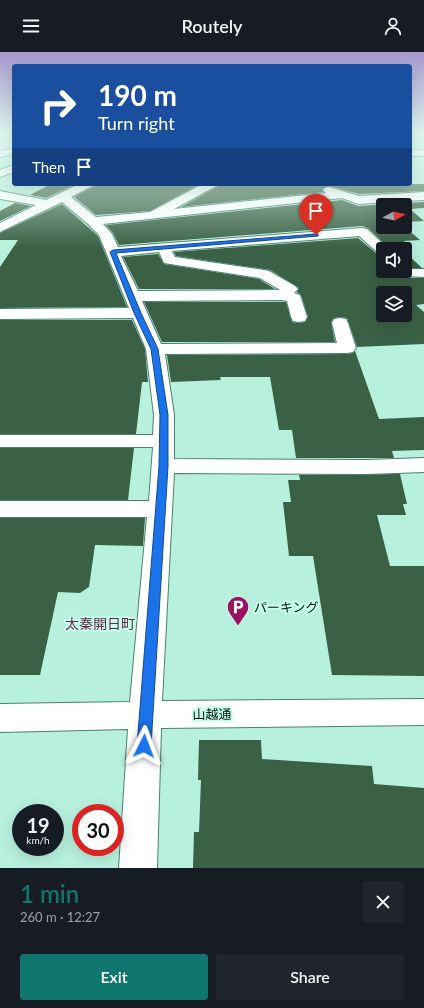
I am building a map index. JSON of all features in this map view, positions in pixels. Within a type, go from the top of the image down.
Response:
[{"type":"street","points":[[0,228],[84,186]]},
{"type":"street","points":[[153,215],[208,186]]},
{"type":"street","points":[[400,186],[418,196],[424,205]]},
{"type":"street","points":[[321,187],[358,200],[418,196]]},
{"type":"street","points":[[93,221],[341,195]]},
{"type":"street","points":[[0,196],[47,204]]},
{"type":"street","points":[[63,197],[93,221],[105,234],[155,349],[164,415],[160,509],[146,715],[138,868]]},
{"type":"street","points":[[113,252],[362,232],[376,244]]},
{"type":"street","points":[[164,248],[169,260],[264,274],[290,289],[283,295]]},
{"type":"street","points":[[412,273],[424,273]]},
{"type":"street","points":[[0,314],[283,295],[294,298],[299,317]]},
{"type":"street","points":[[155,349],[347,348],[340,323]]},
{"type":"street","points":[[0,441],[367,467],[424,465]]},
{"type":"street","points":[[0,509],[160,509]]},
{"type":"street","name":"山越通","points":[[0,718],[424,712]]},
{"type":"building","points":[[412,184],[424,184],[424,191],[359,194],[329,186],[412,186]]},
{"type":"building","points":[[47,186],[72,186],[46,198],[30,195]]},
{"type":"building","points":[[196,186],[150,211],[96,215],[74,197],[93,187]]},
{"type":"building","points":[[329,186],[322,189],[323,192],[181,207],[217,187]]},
{"type":"building","points":[[342,200],[358,206],[376,205],[376,234],[412,233],[420,240],[404,241],[405,242],[383,242],[368,228],[362,226],[119,245],[113,233],[106,225]]},
{"type":"building","points":[[424,202],[424,208],[412,209],[412,203]]},
{"type":"building","points":[[15,203],[31,206],[0,221],[0,211]]},
{"type":"building","points":[[62,204],[98,236],[127,307],[0,308],[0,267],[18,240],[0,240],[0,233]]},
{"type":"building","points":[[412,211],[424,221],[412,222]]},
{"type":"building","points":[[358,238],[376,253],[376,278],[424,278],[424,304],[416,305],[424,312],[424,344],[357,347],[347,318],[340,317],[334,318],[331,322],[335,342],[162,342],[144,302],[286,302],[292,322],[305,322],[308,317],[301,295],[297,292],[299,288],[270,270],[176,256],[174,252]]},
{"type":"building","points":[[158,254],[164,264],[259,279],[275,289],[139,289],[123,257]]},
{"type":"building","points":[[412,259],[422,268],[412,268]]},
{"type":"building","points":[[0,320],[132,320],[145,349],[148,382],[142,382],[136,434],[0,434]]},
{"type":"building","points":[[355,351],[379,419],[424,417],[424,450],[392,451],[394,458],[296,458],[292,430],[279,430],[270,377],[220,377],[221,380],[171,382],[167,355],[347,354]]},
{"type":"building","points":[[0,448],[134,448],[128,500],[0,500]]},
{"type":"building","points":[[400,474],[407,504],[403,504],[406,515],[377,515],[390,566],[424,566],[424,676],[332,675],[313,556],[289,556],[283,502],[291,502],[288,480],[300,480],[299,475]]},
{"type":"building","points":[[0,518],[145,518],[143,546],[95,545],[89,587],[80,593],[58,592],[40,675],[0,675]]},
{"type":"building","points":[[199,740],[261,740],[262,759],[372,766],[374,784],[424,788],[424,868],[193,868],[194,832],[199,832],[201,780],[198,780]]},
{"type":"place","name":"パーキング","points":[[238,626]]},
{"type":"district","name":"太秦開日町","points":[[100,623]]},
{"type":"route","points":[[144,746],[164,466],[164,415],[155,349],[138,313],[113,252],[316,235]]}]
